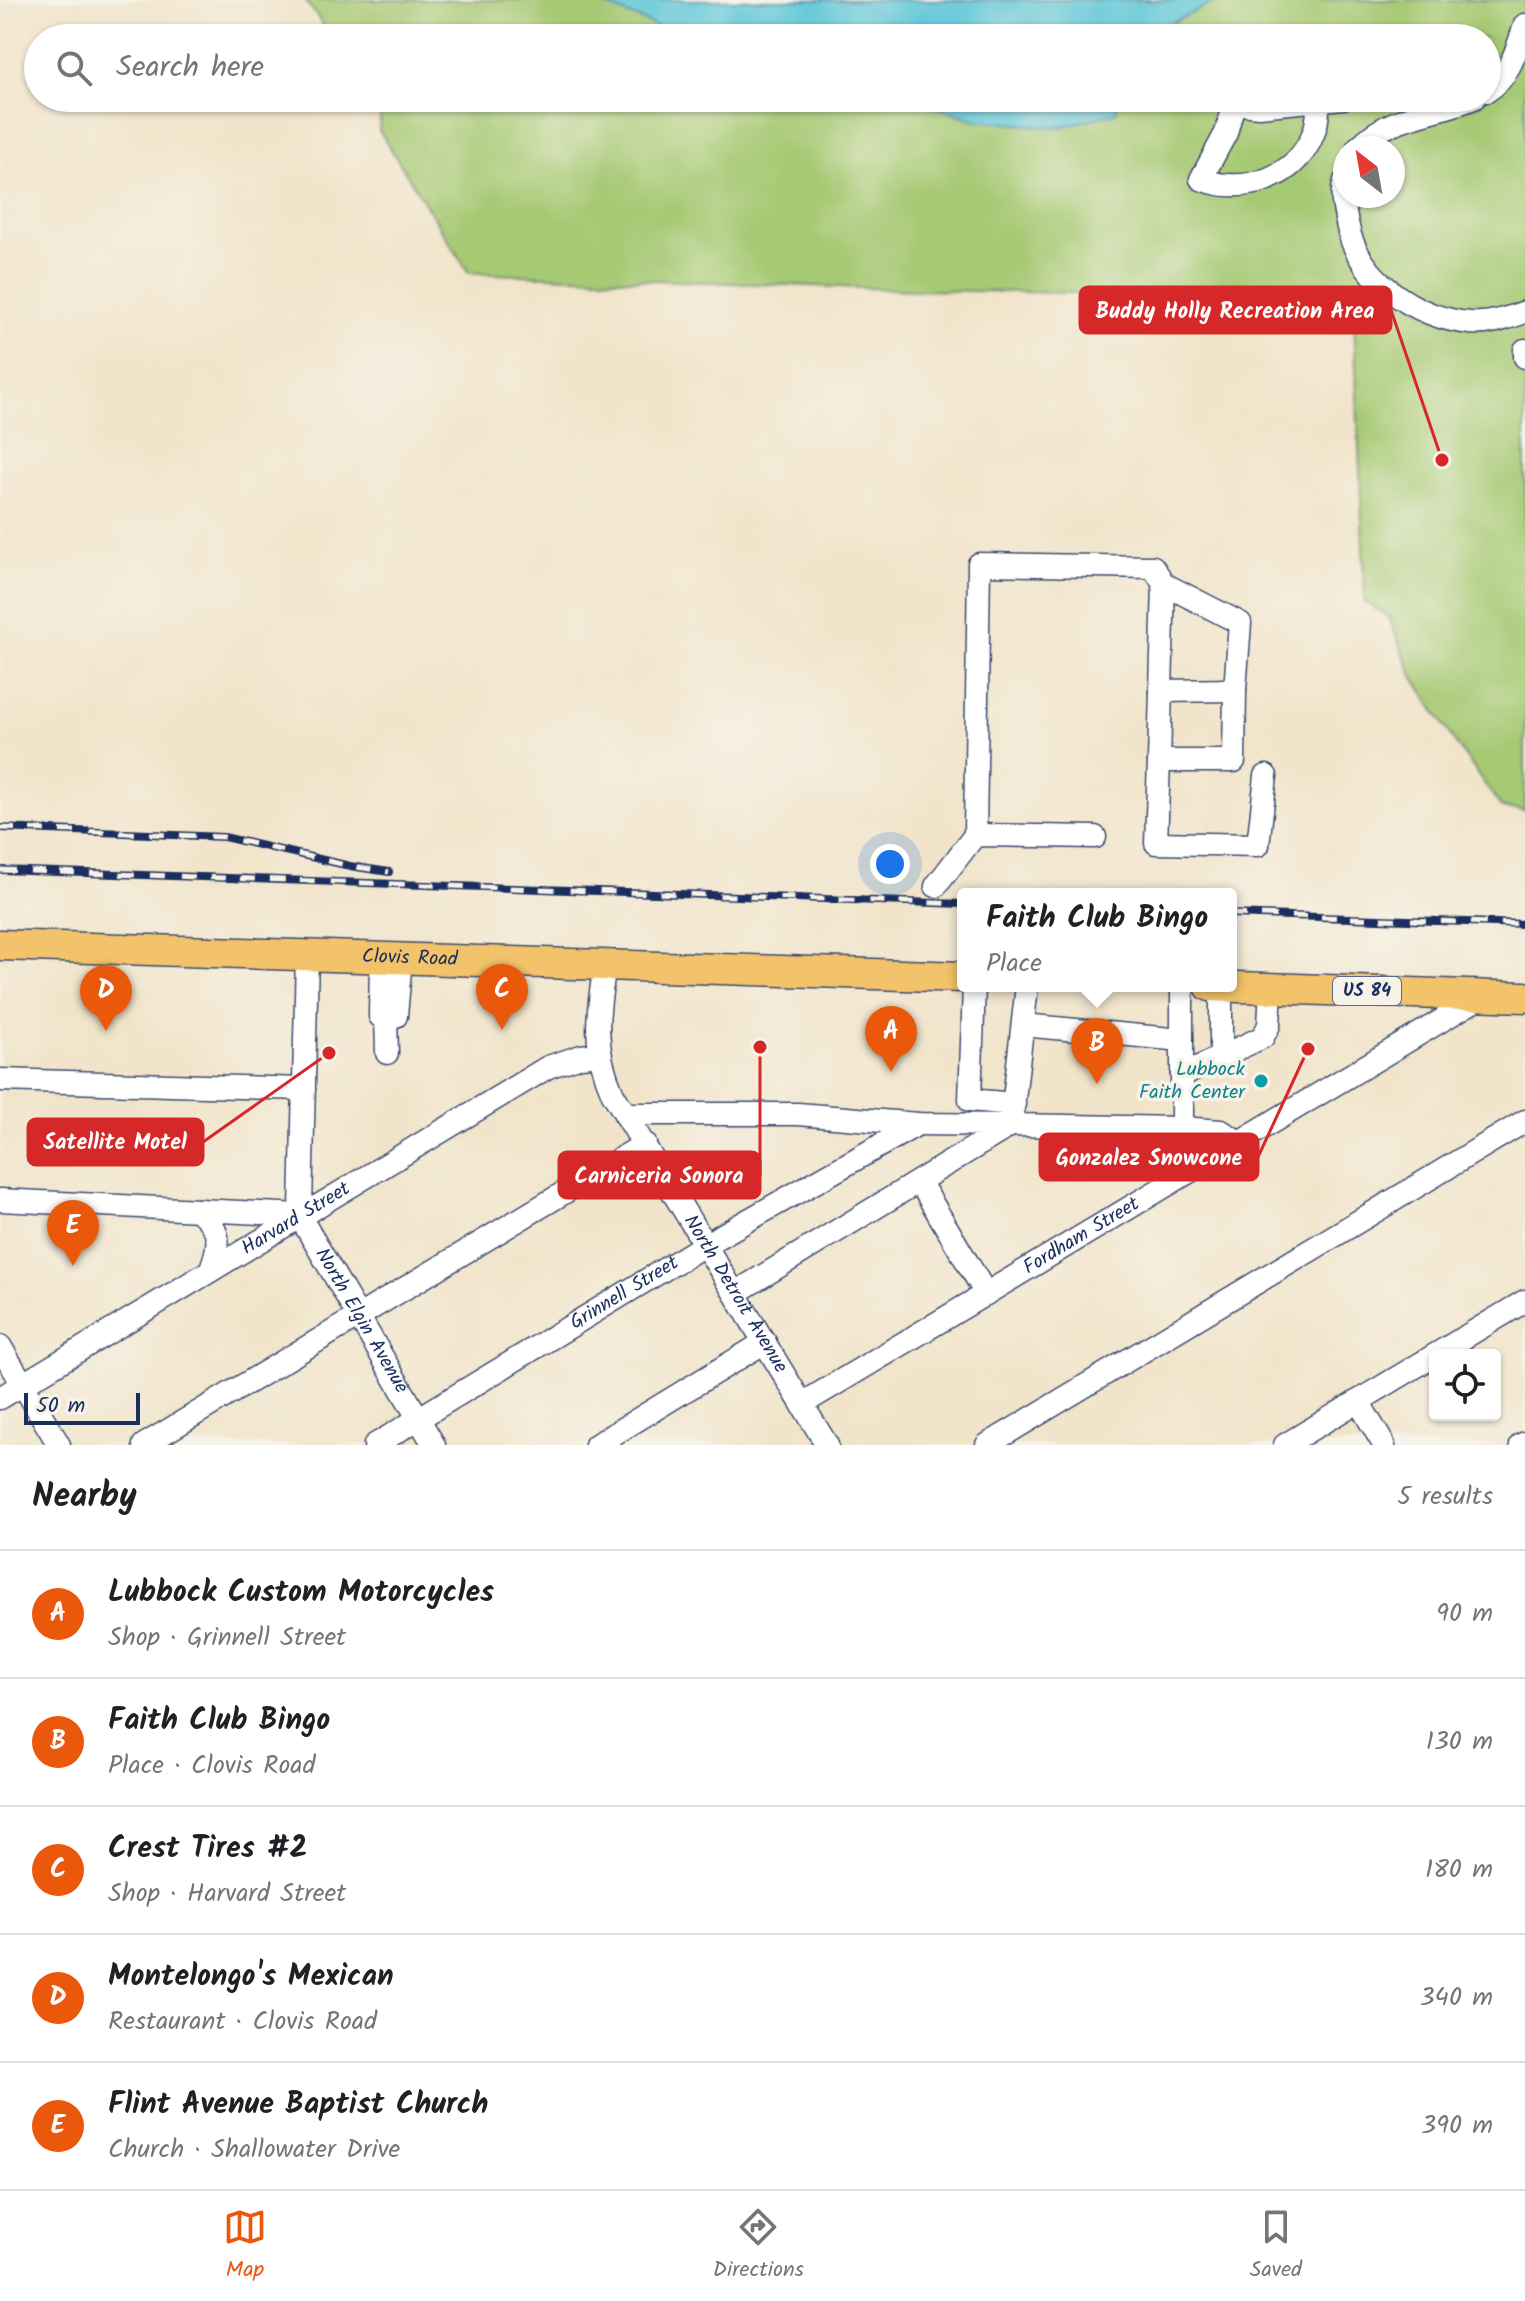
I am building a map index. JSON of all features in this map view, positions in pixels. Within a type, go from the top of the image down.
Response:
[{"type":"highway","name":"Clovis Road","points":[[0,945],[957,977]]},
{"type":"highway","name":"US 84","points":[[1237,987],[1525,997]]},
{"type":"street","points":[[1501,72],[1512,63],[1525,25]]},
{"type":"street","points":[[1232,112],[1226,133],[1201,179],[1216,185],[1241,187],[1266,181],[1288,168],[1305,149],[1316,126],[1318,112]]},
{"type":"street","points":[[1369,136],[1401,119],[1425,112]]},
{"type":"street","points":[[1344,208],[1349,236],[1368,270],[1397,295],[1433,316],[1472,323],[1502,320],[1525,312]]},
{"type":"street","points":[[1525,350],[1525,357]]},
{"type":"street","points":[[936,886],[975,835],[979,564],[1153,567],[1164,584],[1240,623],[1234,761],[1159,761]]},
{"type":"street","points":[[1164,584],[1156,843],[1258,845],[1266,776]]},
{"type":"street","points":[[1161,691],[1235,690]]},
{"type":"street","points":[[975,835],[1095,837]]},
{"type":"street","name":"North Elgin Avenue","points":[[307,955],[303,1222],[434,1445]]},
{"type":"street","points":[[387,1053],[386,1016],[396,1016],[391,958]]},
{"type":"street","name":"North Detroit Avenue","points":[[605,965],[596,1030],[605,1077],[827,1445]]},
{"type":"street","points":[[1182,1075],[1263,1037],[1269,1025],[1271,988]]},
{"type":"street","points":[[974,992],[970,1100],[1012,1114]]},
{"type":"street","points":[[735,1293],[919,1181],[1012,1114],[1026,992]]},
{"type":"street","points":[[1182,992],[1182,1128]]},
{"type":"street","points":[[1221,992],[1221,1057]]},
{"type":"street","name":"Fordham Street","points":[[802,1404],[1484,995]]},
{"type":"street","points":[[1023,1025],[1182,1040]]},
{"type":"street","name":"Harvard Street","points":[[0,1398],[548,1067],[581,1056],[599,1054]]},
{"type":"street","points":[[0,1080],[304,1089]]},
{"type":"street","points":[[625,1114],[798,1114],[918,1124],[1012,1114],[1221,1131],[1239,1142]]},
{"type":"street","points":[[987,1445],[1525,1121]]},
{"type":"street","name":"Grinnell Street","points":[[375,1445],[706,1244],[918,1124]]},
{"type":"street","points":[[144,1445],[645,1144]]},
{"type":"street","points":[[919,1181],[986,1294]]},
{"type":"street","points":[[0,1200],[302,1215]]},
{"type":"street","points":[[198,1210],[217,1232],[217,1252],[210,1271]]},
{"type":"street","points":[[1445,1349],[1525,1301]]},
{"type":"street","points":[[596,1445],[765,1342]]},
{"type":"street","points":[[0,1346],[59,1445]]},
{"type":"street","points":[[1285,1445],[1429,1359]]},
{"type":"street","points":[[1358,1401],[1384,1445]]},
{"type":"green space","points":[[305,0],[1525,0],[1525,810],[1502,808],[1413,676],[1388,616],[1365,602],[1354,319],[1334,286],[1220,296],[918,290],[469,273],[379,130],[381,112],[1501,112],[1501,24],[323,24]]},
{"type":"water","points":[[592,0],[1219,0],[1169,24],[651,24]]},
{"type":"water","points":[[951,112],[1116,112],[1056,128],[976,120]]},
{"type":"railway","points":[[0,828],[224,837],[389,872]]},
{"type":"railway","points":[[0,870],[957,904]]},
{"type":"railway","points":[[1237,914],[1525,924]]},
{"type":"place","name":"Buddy Holly Recreation Area","points":[[1442,460]]},
{"type":"place","name":"Crest Tires #2","points":[[502,1030]]},
{"type":"place","name":"Montelongo's Mexican","points":[[106,1031]]},
{"type":"place","name":"Carniceria Sonora","points":[[760,1047]]},
{"type":"place","name":"Gonzalez Snowcone","points":[[1308,1049]]},
{"type":"place","name":"Satellite Motel","points":[[329,1053]]},
{"type":"place","name":"Lubbock Custom Motorcycles","points":[[891,1072]]},
{"type":"place","name":"Lubbock Faith Center","points":[[1261,1081]]},
{"type":"place","name":"Faith Club Bingo","points":[[1097,1084]]},
{"type":"place","name":"Flint Avenue Baptist Church","points":[[73,1266]]}]
